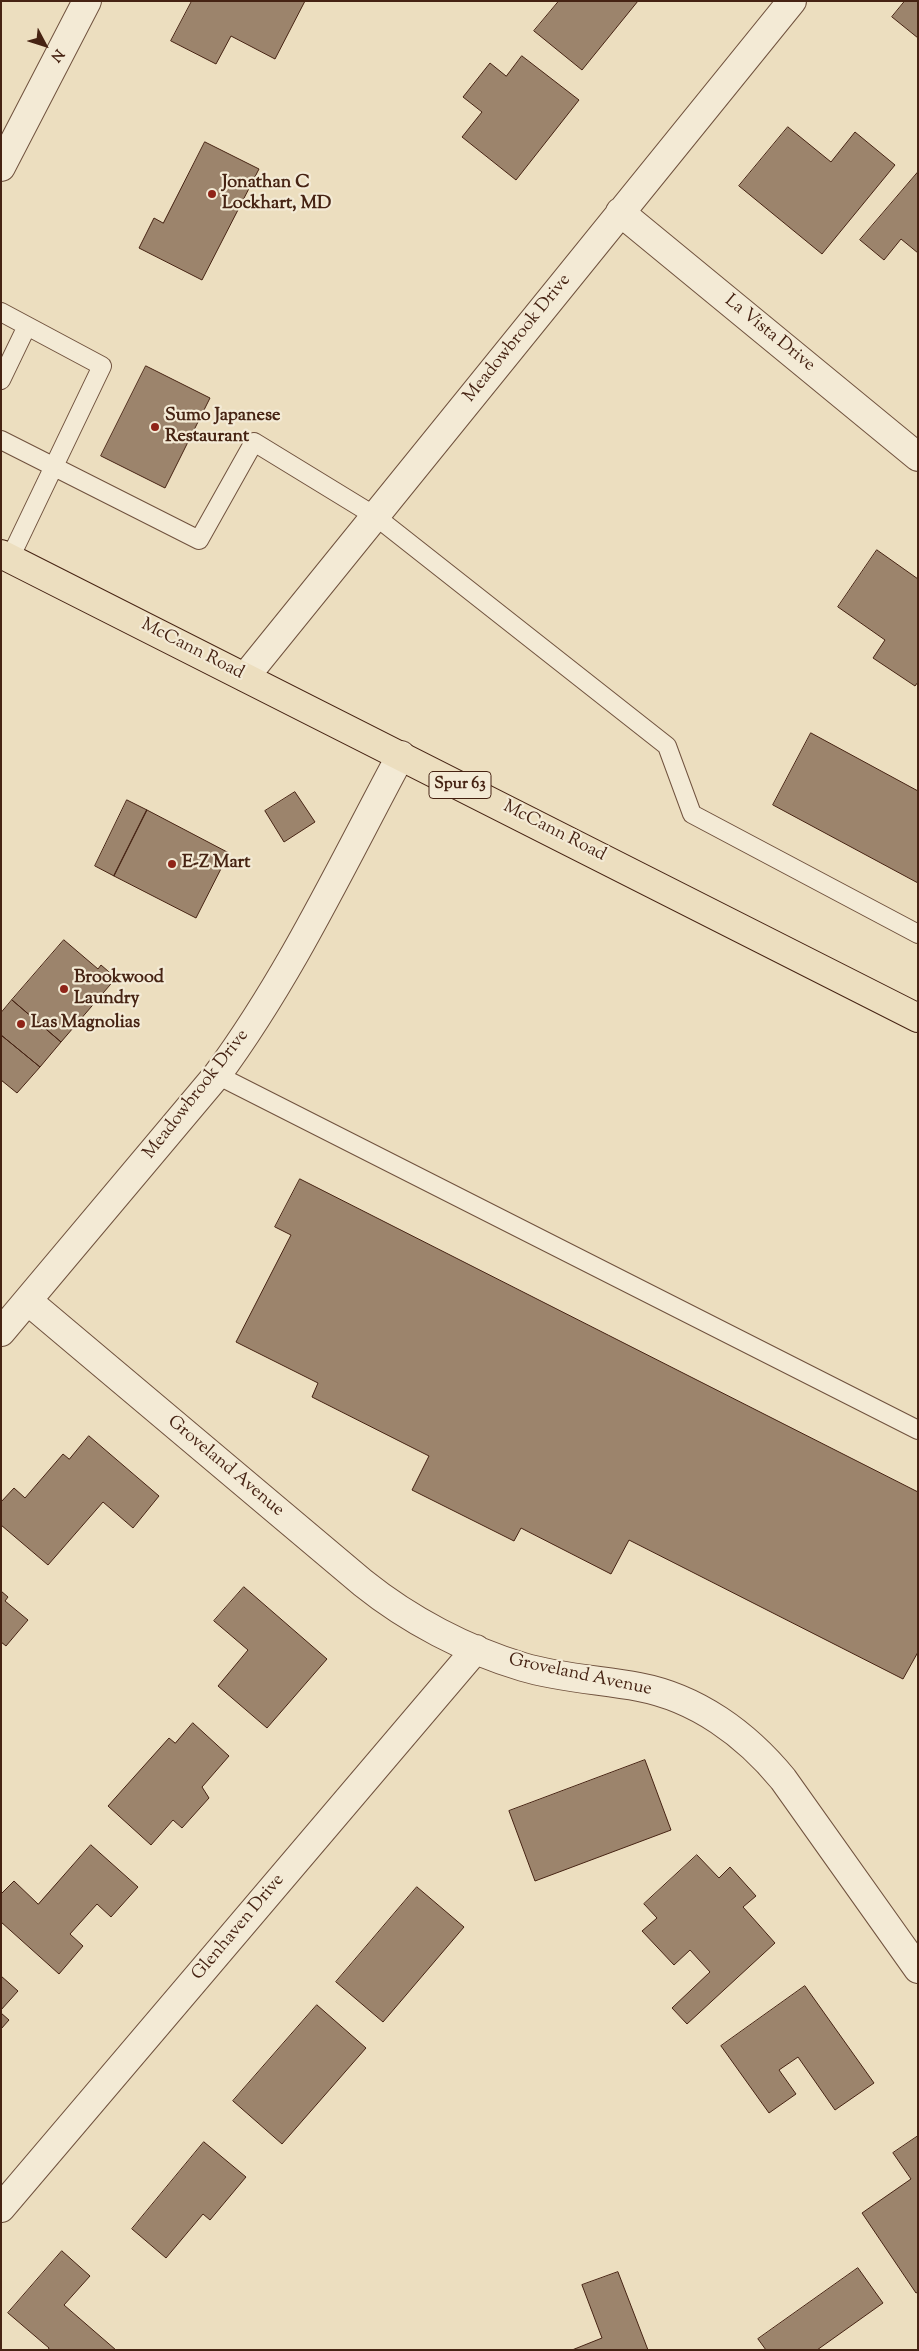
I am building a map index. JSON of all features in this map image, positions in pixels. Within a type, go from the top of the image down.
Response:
[{"type":"main road","name":"McCann Road","points":[[6,556],[916,1014]]},
{"type":"street","points":[[1,167],[88,1]]},
{"type":"street","name":"Meadowbrook Drive","points":[[244,677],[792,1]]},
{"type":"street","name":"La Vista Drive","points":[[620,212],[918,456]]},
{"type":"street","name":"Meadowbrook Drive","points":[[1,1332],[217,1075],[254,1022],[280,978],[401,755]]},
{"type":"street","name":"Groveland Avenue","points":[[28,1301],[376,1594],[417,1620],[507,1662],[539,1671],[660,1692],[698,1708],[736,1732],[759,1751],[783,1779],[918,1969]]},
{"type":"street","name":"Glenhaven Drive","points":[[1,2208],[476,1649]]},
{"type":"lane","points":[[1,312],[102,366],[54,466],[6,556]]},
{"type":"lane","points":[[1,380],[27,326]]},
{"type":"lane","points":[[1,440],[199,540],[254,442],[375,516],[667,746],[692,814],[918,934]]},
{"type":"lane","points":[[217,1075],[918,1430]]},
{"type":"building","points":[[192,1],[305,1],[275,59],[231,36],[216,64],[171,41]]},
{"type":"building","points":[[559,1],[638,1],[582,70],[534,31]]},
{"type":"building","points":[[905,1],[918,1],[918,38],[892,17]]},
{"type":"building","points":[[522,56],[579,100],[516,180],[462,137],[482,112],[463,97],[490,63],[506,76]]},
{"type":"building","points":[[788,127],[831,162],[855,132],[895,165],[822,254],[739,186]]},
{"type":"building","name":"Jonathan C Lockhart, MD","points":[[205,142],[259,169],[202,280],[139,248],[154,218],[163,223]]},
{"type":"building","points":[[918,172],[918,253],[901,239],[884,260],[860,240]]},
{"type":"building","name":"Sumo Japanese Restaurant","points":[[146,366],[210,398],[165,488],[101,456]]},
{"type":"building","points":[[877,550],[918,579],[918,682],[915,686],[873,658],[885,640],[838,607]]},
{"type":"building","points":[[811,733],[918,791],[918,883],[773,805]]},
{"type":"building","points":[[295,792],[315,822],[284,842],[265,811]]},
{"type":"building","points":[[127,800],[147,810],[114,876],[95,866]]},
{"type":"building","name":"E-Z Mart","points":[[147,810],[229,853],[196,918],[114,876]]},
{"type":"building","name":"Brookwood Laundry","points":[[64,940],[98,969],[101,965],[116,978],[61,1042],[12,1000]]},
{"type":"building","name":"Las Magnolias","points":[[12,1000],[61,1042],[40,1067],[1,1035],[1,1013]]},
{"type":"building","points":[[1,1035],[40,1067],[17,1093],[1,1080]]},
{"type":"building","points":[[300,1179],[918,1492],[918,1652],[903,1679],[629,1540],[611,1574],[521,1528],[514,1541],[412,1490],[429,1456],[312,1397],[318,1383],[236,1342],[291,1235],[275,1227]]},
{"type":"building","points":[[89,1436],[159,1496],[133,1528],[103,1502],[48,1565],[1,1525],[1,1502],[14,1488],[25,1498],[63,1454],[69,1459]]},
{"type":"building","points":[[244,1587],[327,1659],[267,1728],[218,1686],[248,1650],[214,1621]]},
{"type":"building","points":[[1,1591],[8,1597],[5,1601],[28,1620],[6,1646],[1,1642]]},
{"type":"building","points":[[193,1723],[229,1756],[202,1787],[209,1798],[182,1828],[173,1820],[151,1845],[108,1806],[169,1738],[175,1743]]},
{"type":"building","points":[[645,1760],[671,1830],[535,1881],[509,1811]]},
{"type":"building","points":[[91,1845],[138,1887],[111,1917],[97,1904],[70,1934],[83,1946],[59,1974],[1,1922],[1,1894],[14,1881],[38,1904]]},
{"type":"building","points":[[697,1855],[719,1878],[730,1867],[756,1896],[743,1907],[775,1943],[687,2024],[672,2008],[710,1972],[690,1950],[674,1965],[642,1931],[657,1918],[644,1904]]},
{"type":"building","points":[[417,1887],[464,1927],[383,2022],[336,1982]]},
{"type":"building","points":[[1,1976],[18,1991],[1,2010]]},
{"type":"building","points":[[805,1986],[874,2083],[835,2110],[798,2057],[779,2070],[796,2094],[769,2113],[721,2046]]},
{"type":"building","points":[[317,2005],[366,2048],[282,2144],[233,2101]]},
{"type":"building","points":[[1,2013],[9,2020],[1,2029]]},
{"type":"building","points":[[918,2136],[918,2292],[916,2293],[862,2213],[911,2179],[893,2153]]},
{"type":"building","points":[[204,2142],[246,2177],[210,2220],[203,2214],[166,2258],[132,2229]]},
{"type":"building","points":[[62,2251],[90,2276],[64,2305],[116,2350],[48,2350],[49,2348],[8,2313]]},
{"type":"building","points":[[858,2268],[883,2303],[817,2350],[766,2350],[758,2339]]},
{"type":"building","points":[[618,2272],[648,2350],[572,2350],[602,2338],[582,2285]]},
{"type":"place","name":"Jonathan C Lockhart, MD","points":[[212,194]]},
{"type":"place","name":"Sumo Japanese Restaurant","points":[[155,427]]},
{"type":"place","name":"E-Z Mart","points":[[172,864]]},
{"type":"place","name":"Brookwood Laundry","points":[[64,989]]},
{"type":"place","name":"Las Magnolias","points":[[21,1024]]}]
